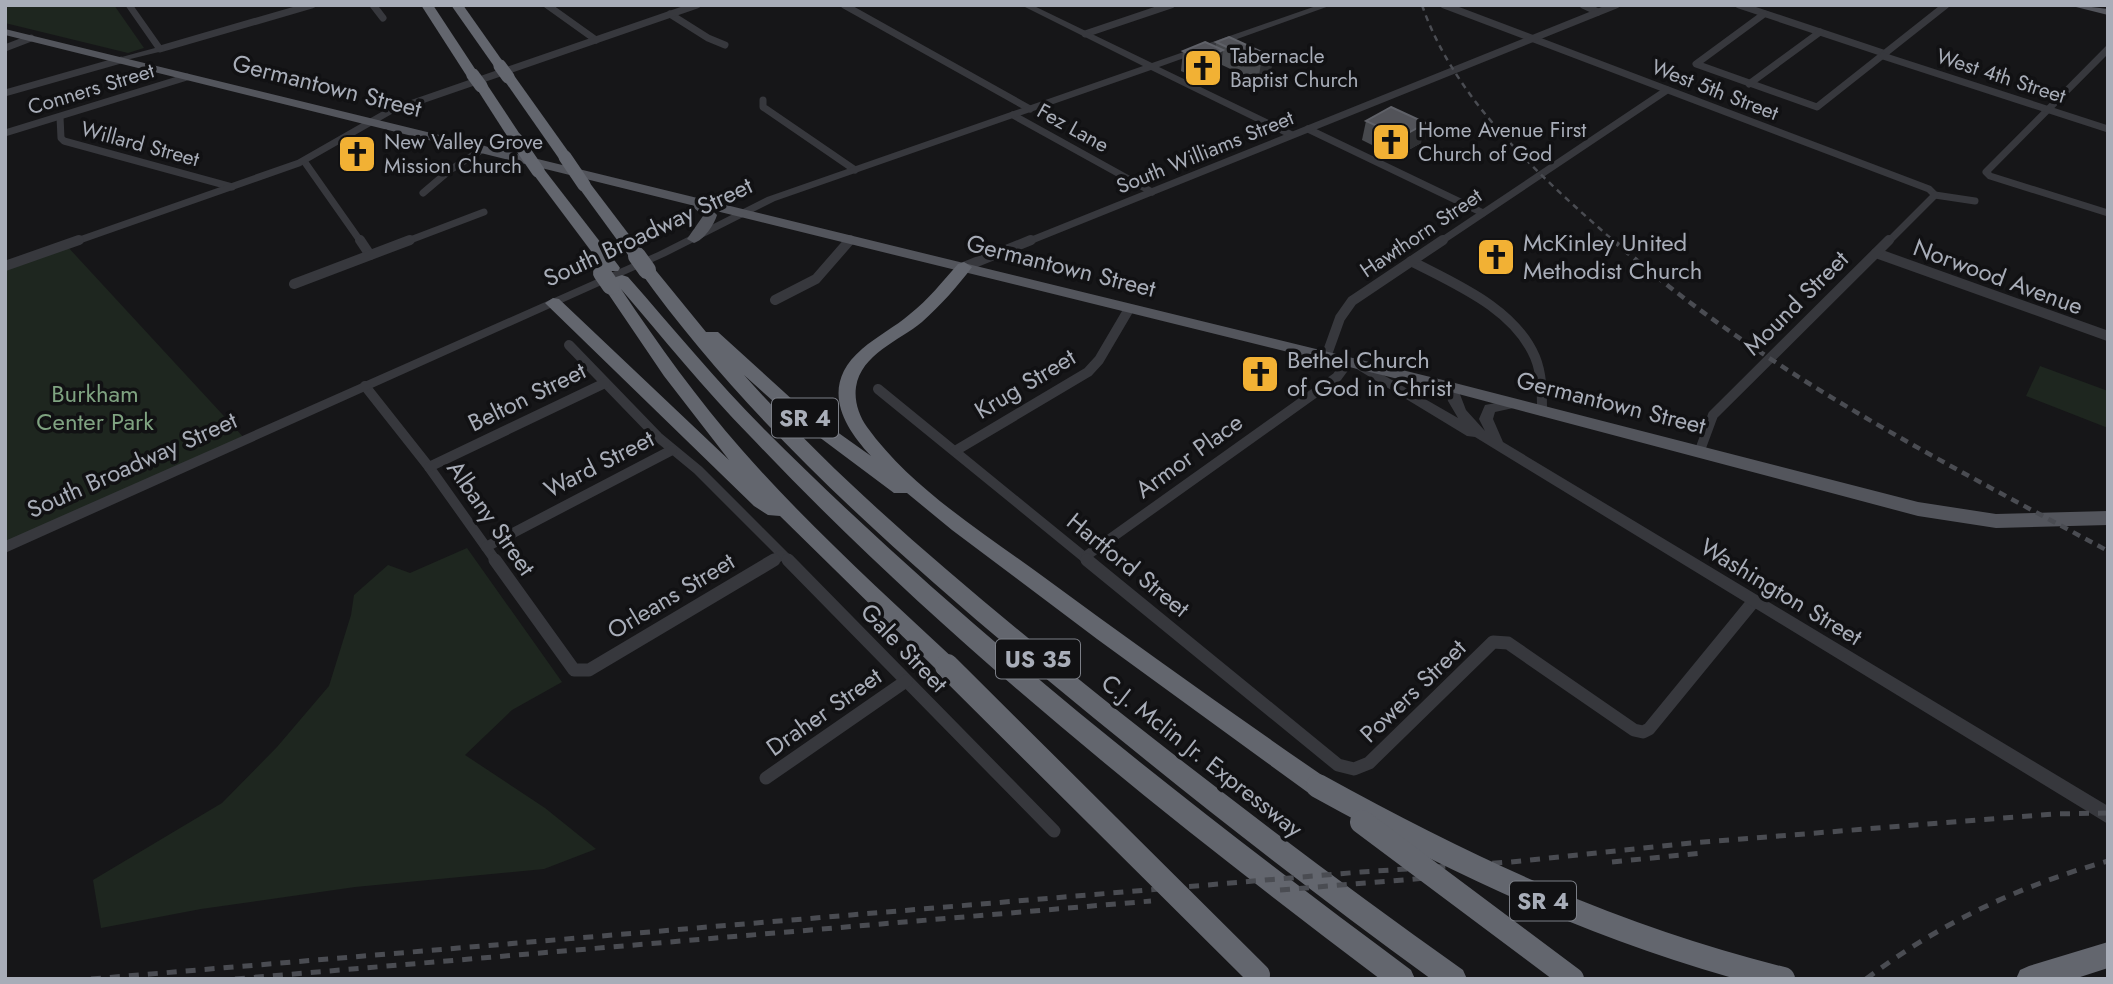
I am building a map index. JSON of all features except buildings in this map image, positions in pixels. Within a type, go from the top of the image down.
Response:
[{"type":"highway","points":[[427,5],[516,139],[590,243],[645,338],[736,455],[816,540],[1261,978]]},
{"type":"highway","name":"US 35","points":[[457,5],[584,185],[664,292]]},
{"type":"highway","points":[[961,526],[890,466],[855,422],[847,398],[849,378],[868,353],[914,320],[964,267]]},
{"type":"highway","name":"US 35","points":[[612,277],[758,433],[848,522],[961,626],[1139,777],[1402,979]]},
{"type":"highway","name":"SR 4","points":[[664,292],[789,406],[881,475],[961,526],[1139,660],[1318,786],[1416,840],[1544,901],[1670,949],[1737,969],[1783,979]]},
{"type":"highway","name":"C.J. Mclin Jr. Expressway","points":[[664,292],[713,354],[816,460],[968,600],[1251,830],[1454,979]]},
{"type":"highway","points":[[553,303],[761,501],[816,540]]},
{"type":"highway","points":[[1318,786],[1416,865],[1572,979]]},
{"type":"highway","points":[[2029,979],[2108,955]]},
{"type":"main road","points":[[2080,5],[2108,12]]},
{"type":"main road","name":"Germantown Street","points":[[5,32],[1451,387],[1700,450],[1855,494],[1958,516],[2018,522],[2108,518]]},
{"type":"main road","points":[[694,202],[710,215],[708,222],[694,239]]},
{"type":"street","points":[[130,5],[159,49]]},
{"type":"street","points":[[5,93],[312,5]]},
{"type":"street","points":[[373,5],[383,18]]},
{"type":"street","points":[[547,5],[596,40]]},
{"type":"street","points":[[5,266],[303,161],[368,121],[390,111],[697,5]]},
{"type":"street","points":[[844,5],[1030,109]]},
{"type":"street","points":[[1025,5],[1292,135]]},
{"type":"street","points":[[1085,34],[1171,5]]},
{"type":"street","name":"South Broadway Street","points":[[5,547],[694,239],[761,203],[1328,5]]},
{"type":"street","name":"West 5th Street","points":[[1444,5],[1929,189],[1935,195],[1975,201]]},
{"type":"street","points":[[1583,5],[1598,12]]},
{"type":"street","name":"South Williams Street","points":[[964,267],[1616,5]]},
{"type":"street","name":"West 4th Street","points":[[1739,5],[2108,129]]},
{"type":"street","points":[[1764,14],[1696,62],[1699,66],[1807,105],[1821,107],[1946,5]]},
{"type":"street","points":[[670,14],[705,37],[725,45]]},
{"type":"street","points":[[1749,84],[1820,32]]},
{"type":"street","points":[[5,48],[32,38]]},
{"type":"street","points":[[2108,49],[1986,172],[1990,176],[2108,213]]},
{"type":"street","name":"Conners Street","points":[[5,133],[187,77]]},
{"type":"street","name":"Hawthorn Street","points":[[1326,357],[1344,309],[1411,261],[1667,90]]},
{"type":"street","points":[[763,100],[763,107],[855,170]]},
{"type":"street","name":"Fez Lane","points":[[1013,115],[1152,192]]},
{"type":"street","name":"Willard Street","points":[[60,117],[61,138],[64,141],[232,187]]},
{"type":"street","points":[[1308,129],[1483,213]]},
{"type":"street","points":[[423,193],[450,170],[483,149]]},
{"type":"street","points":[[303,161],[370,255]]},
{"type":"street","name":"Mound Street","points":[[1700,450],[1713,415],[1935,195]]},
{"type":"street","points":[[293,284],[484,212]]},
{"type":"street","points":[[775,300],[816,279],[850,240]]},
{"type":"street","name":"Norwood Avenue","points":[[1876,253],[2108,336]]},
{"type":"street","points":[[1411,261],[1470,292],[1517,329],[1536,356],[1542,373],[1545,389],[1542,411]]},
{"type":"street","name":"Krug Street","points":[[955,451],[1088,372],[1099,360],[1129,309]]},
{"type":"street","points":[[569,345],[673,450]]},
{"type":"street","points":[[1353,364],[1524,462]]},
{"type":"street","name":"Armor Place","points":[[1086,556],[1353,364]]},
{"type":"street","name":"Belton Street","points":[[429,467],[605,383]]},
{"type":"street","name":"Albany Street","points":[[365,387],[429,467],[574,670],[581,672]]},
{"type":"street","name":"Washington Street","points":[[1451,387],[1454,403],[1469,424],[1508,452],[2108,816]]},
{"type":"street","name":"Hartford Street","points":[[878,389],[1086,556],[1338,765],[1353,769]]},
{"type":"street","points":[[1508,452],[1493,436],[1486,419],[1490,408],[1513,404]]},
{"type":"street","name":"Ward Street","points":[[486,547],[673,450],[723,495]]},
{"type":"street","name":"Gale Street","points":[[723,495],[1054,831]]},
{"type":"street","name":"Orleans Street","points":[[581,672],[589,670],[782,555]]},
{"type":"street","name":"Powers Street","points":[[1353,769],[1363,768],[1369,763],[1493,642],[1501,641],[1634,730],[1643,732],[1649,729],[1753,602]]},
{"type":"street","name":"Draher Street","points":[[766,778],[906,681]]},
{"type":"green space","points":[[5,5],[114,5],[144,48],[128,53],[5,23]]},
{"type":"green space","name":"Burkham Center Park","points":[[66,245],[246,440],[5,547],[5,266]]},
{"type":"green space","points":[[2040,366],[2108,391],[2108,428],[2026,396]]},
{"type":"green space","points":[[467,548],[562,682],[512,710],[465,755],[545,808],[596,849],[544,869],[355,887],[201,909],[101,928],[93,880],[222,803],[277,747],[329,686],[351,615],[354,595],[388,565],[410,573]]},
{"type":"railway","points":[[1422,5],[1437,40],[1478,105],[1530,164],[1615,242]]},
{"type":"railway","points":[[1613,240],[1669,287],[1789,371],[1915,446],[2108,551]]},
{"type":"railway","points":[[91,979],[1361,872],[1511,862],[1691,843],[2053,814],[2108,813]]},
{"type":"railway","points":[[1612,862],[1702,853]]},
{"type":"railway","points":[[1866,979],[1923,940],[1981,908],[2043,882],[2108,861]]},
{"type":"railway","points":[[1280,890],[1427,878]]},
{"type":"railway","points":[[235,979],[1151,901]]},
{"type":"place","name":"Tabernacle Baptist Church","points":[[1203,68]]},
{"type":"place","name":"Home Avenue First Church of God","points":[[1391,142]]},
{"type":"place","name":"New Valley Grove Mission Church","points":[[357,154]]},
{"type":"place","name":"McKinley United Methodist Church","points":[[1496,257]]},
{"type":"place","name":"Bethel Church of God in Christ","points":[[1260,374]]}]
